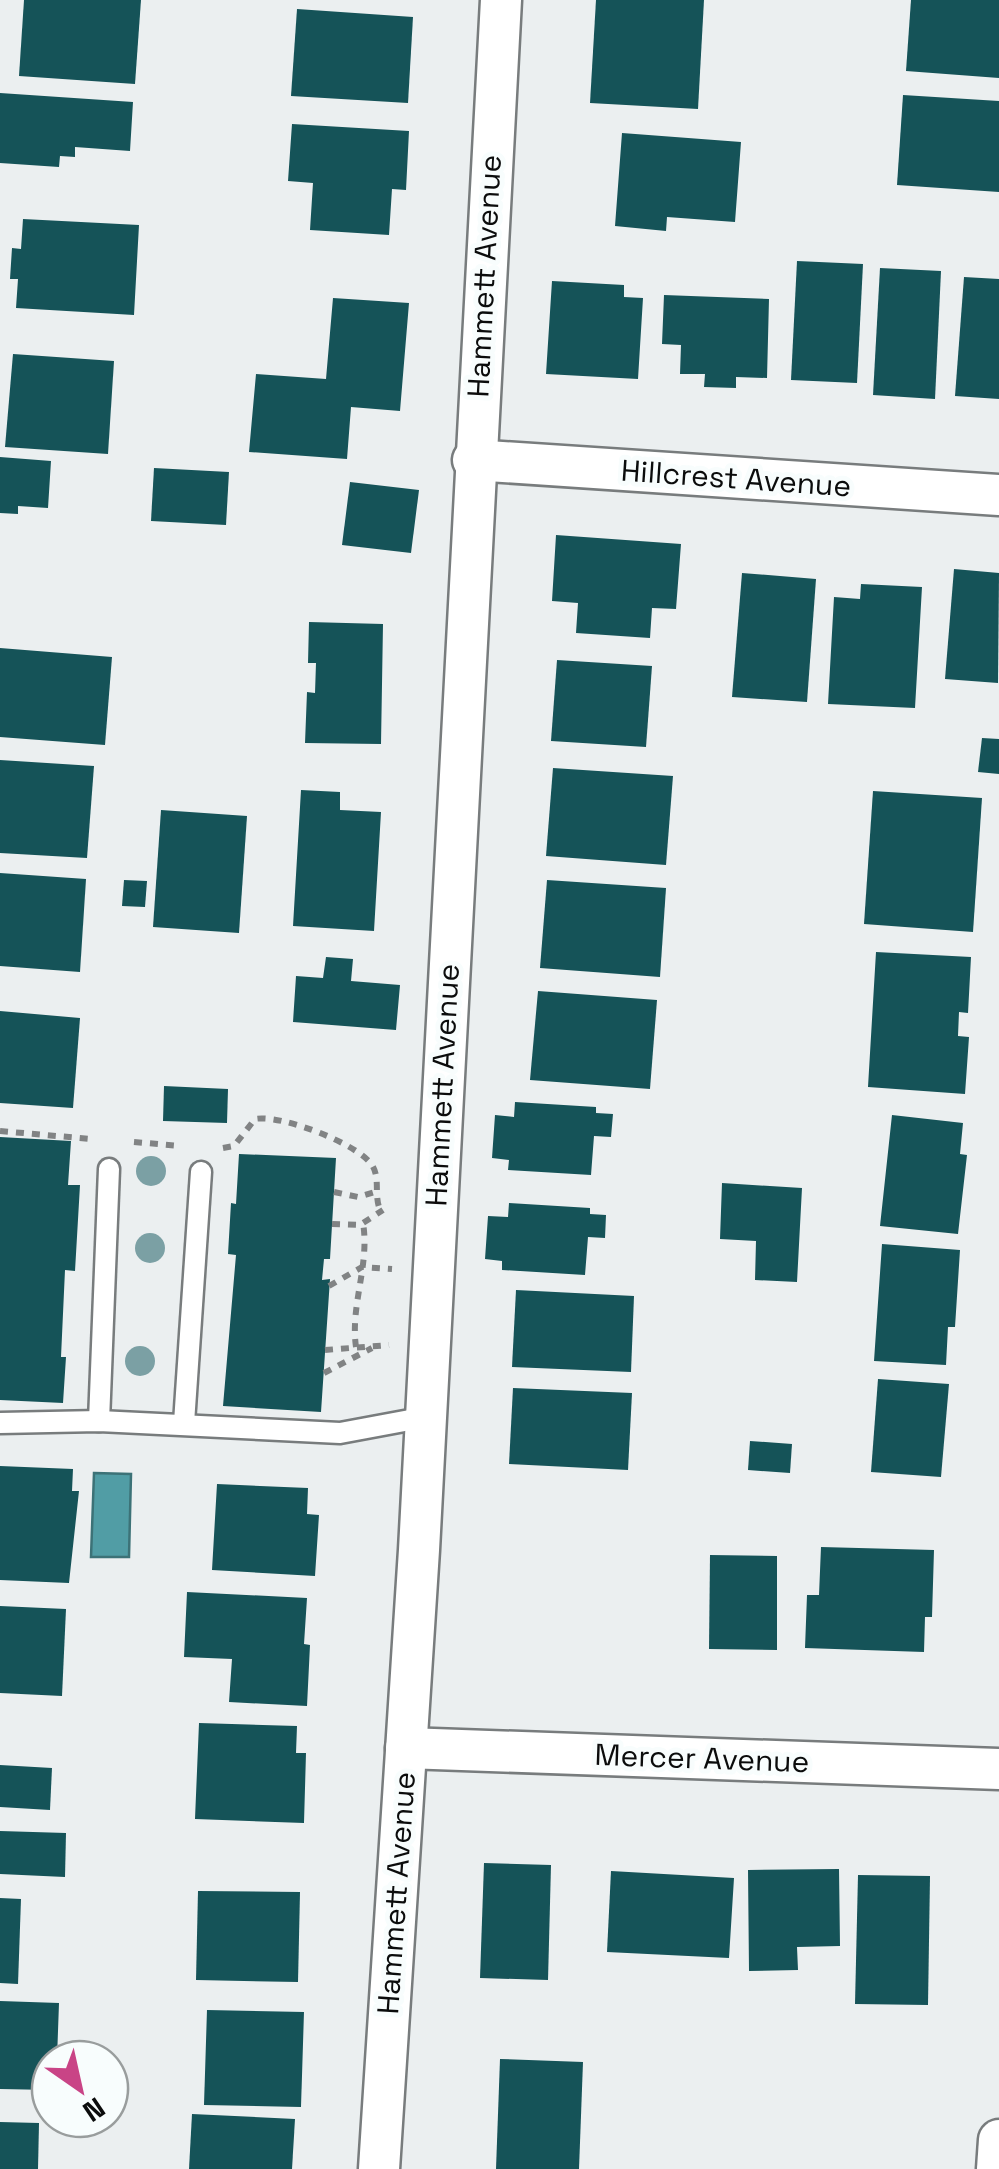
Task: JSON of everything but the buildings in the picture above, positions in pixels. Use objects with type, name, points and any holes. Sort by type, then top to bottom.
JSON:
[{"type":"street","name":"Hammett Avenue","points":[[378,2169],[426,1417],[500,0]]},
{"type":"street","name":"Hillcrest Avenue","points":[[473,460],[999,495]]},
{"type":"street","name":"Mercer Avenue","points":[[406,1748],[999,1769]]},
{"type":"street","points":[[997,2169],[999,2140]]},
{"type":"lane","points":[[98,1421],[109,1169]]},
{"type":"lane","points":[[184,1424],[200,1172]]},
{"type":"lane","points":[[0,1423],[98,1421],[340,1433],[426,1417]]},
{"type":"path","points":[[334,1192],[358,1196],[375,1192]]},
{"type":"path","points":[[332,1224],[363,1223],[404,1200],[437,1202]]},
{"type":"path","points":[[356,1347],[353,1310],[362,1267],[363,1223]]},
{"type":"path","points":[[330,1286],[362,1267],[433,1274]]},
{"type":"path","points":[[326,1350],[430,1340]]},
{"type":"path","points":[[324,1374],[374,1348]]},
{"type":"water","points":[[94,1473],[131,1474],[129,1557],[91,1557]]}]
